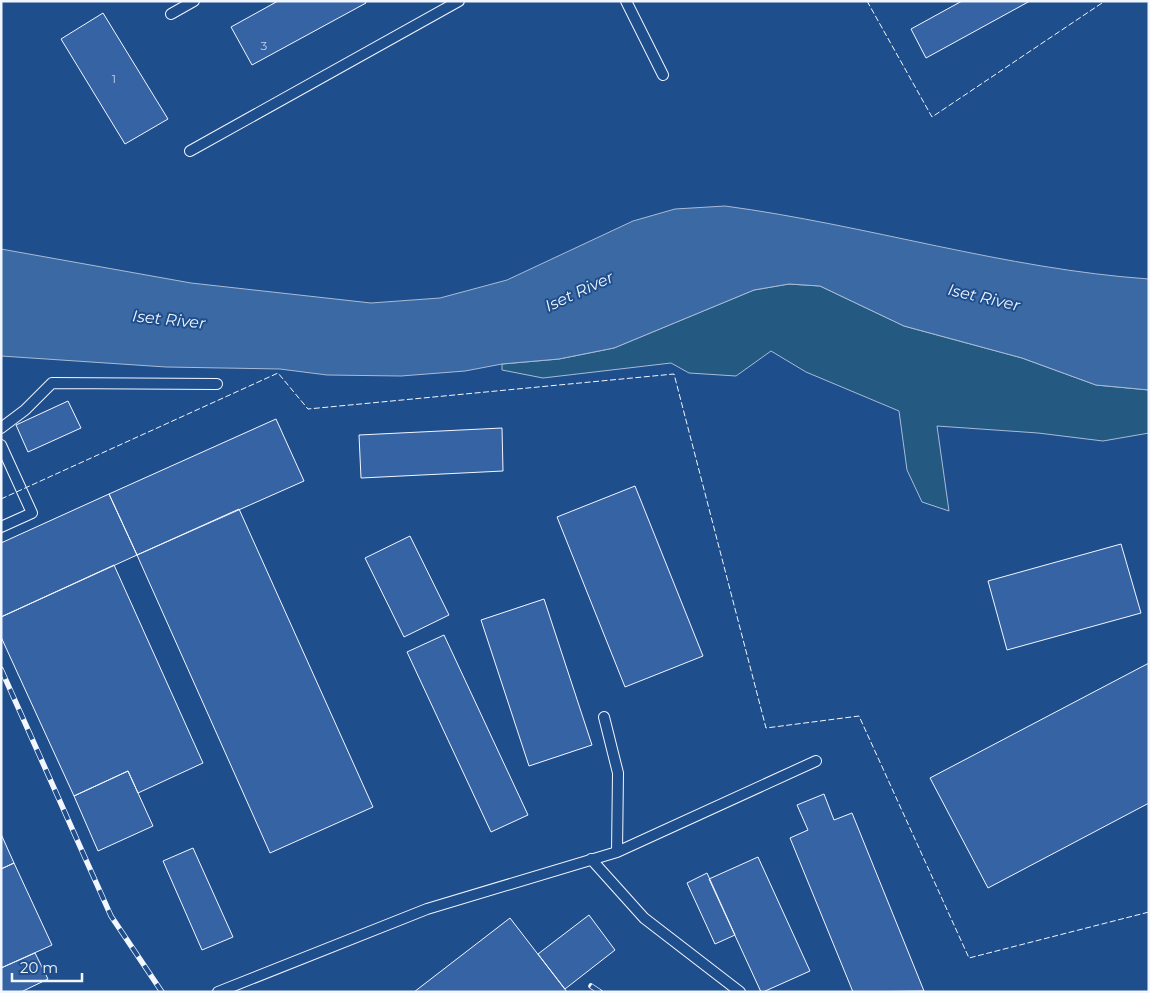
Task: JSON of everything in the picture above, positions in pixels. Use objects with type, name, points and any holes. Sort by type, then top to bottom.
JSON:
[{"type":"lane","points":[[171,14],[194,1]]},
{"type":"lane","points":[[190,151],[459,1]]},
{"type":"lane","points":[[626,1],[663,75]]},
{"type":"lane","points":[[1,428],[25,410],[52,383],[217,384]]},
{"type":"lane","points":[[1,445],[32,513],[1,527]]},
{"type":"lane","points":[[604,717],[618,773],[617,852]]},
{"type":"lane","points":[[218,992],[427,909],[617,852],[816,761]]},
{"type":"lane","points":[[591,860],[644,918],[740,992]]},
{"type":"shaded area","points":[[789,284],[820,286],[904,326],[1022,358],[1096,385],[1149,390],[1149,433],[1103,441],[1038,433],[937,426],[949,511],[922,502],[907,470],[899,411],[806,372],[771,351],[736,376],[689,373],[671,363],[543,378],[502,370],[502,364],[559,359],[614,348],[754,290]]},
{"type":"water","name":"Iset River","points":[[725,206],[831,224],[989,257],[1095,274],[1149,279],[1149,390],[1096,385],[1022,358],[904,326],[820,286],[789,284],[754,290],[614,348],[559,359],[502,364],[465,371],[401,376],[327,375],[280,369],[166,367],[1,356],[1,249],[191,283],[371,303],[440,298],[507,280],[633,221],[675,209]]},
{"type":"building","points":[[278,1],[365,1],[366,3],[252,65],[231,27]]},
{"type":"building","points":[[962,1],[1030,1],[926,58],[911,29]]},
{"type":"building","points":[[103,13],[168,119],[125,144],[61,39]]},
{"type":"building","points":[[68,401],[81,428],[28,452],[16,425]]},
{"type":"building","points":[[276,419],[304,481],[137,555],[109,494]]},
{"type":"building","points":[[502,428],[503,471],[361,478],[359,435]]},
{"type":"building","points":[[635,486],[703,656],[625,687],[557,517]]},
{"type":"building","points":[[109,494],[137,555],[1,617],[1,543]]},
{"type":"building","points":[[239,509],[373,807],[270,853],[137,555]]},
{"type":"building","points":[[410,536],[449,615],[404,637],[365,558]]},
{"type":"building","points":[[1121,544],[1141,613],[1007,650],[988,581]]},
{"type":"building","points":[[114,565],[203,763],[138,793],[128,771],[74,796],[1,637],[1,617]]},
{"type":"building","points":[[544,599],[592,745],[529,766],[481,620]]},
{"type":"building","points":[[444,635],[528,815],[491,832],[407,652]]},
{"type":"building","points":[[1149,663],[1149,803],[988,888],[930,778]]},
{"type":"building","points":[[128,771],[153,826],[98,851],[74,796]]},
{"type":"building","points":[[824,794],[834,820],[852,813],[924,991],[853,992],[790,838],[808,830],[797,805]]},
{"type":"building","points":[[1,834],[14,863],[1,869]]},
{"type":"building","points":[[193,848],[233,937],[202,950],[163,861]]},
{"type":"building","points":[[758,857],[810,971],[763,992],[761,992],[709,879]]},
{"type":"building","points":[[14,863],[52,945],[1,968],[1,869]]},
{"type":"building","points":[[707,873],[735,935],[715,944],[687,883]]},
{"type":"building","points":[[589,915],[615,950],[565,989],[538,954]]},
{"type":"building","points":[[510,918],[567,992],[414,992]]},
{"type":"building","points":[[35,953],[48,979],[21,992],[1,992],[1,968]]},
{"type":"railway","points":[[1,669],[111,916],[162,992]]},
{"type":"railway","points":[[591,986],[600,992]]},
{"type":"fence","points":[[867,1],[932,117],[1105,1]]},
{"type":"fence","points":[[1,499],[278,373],[308,409],[674,374],[766,728],[859,716],[969,958],[1149,912]]}]
